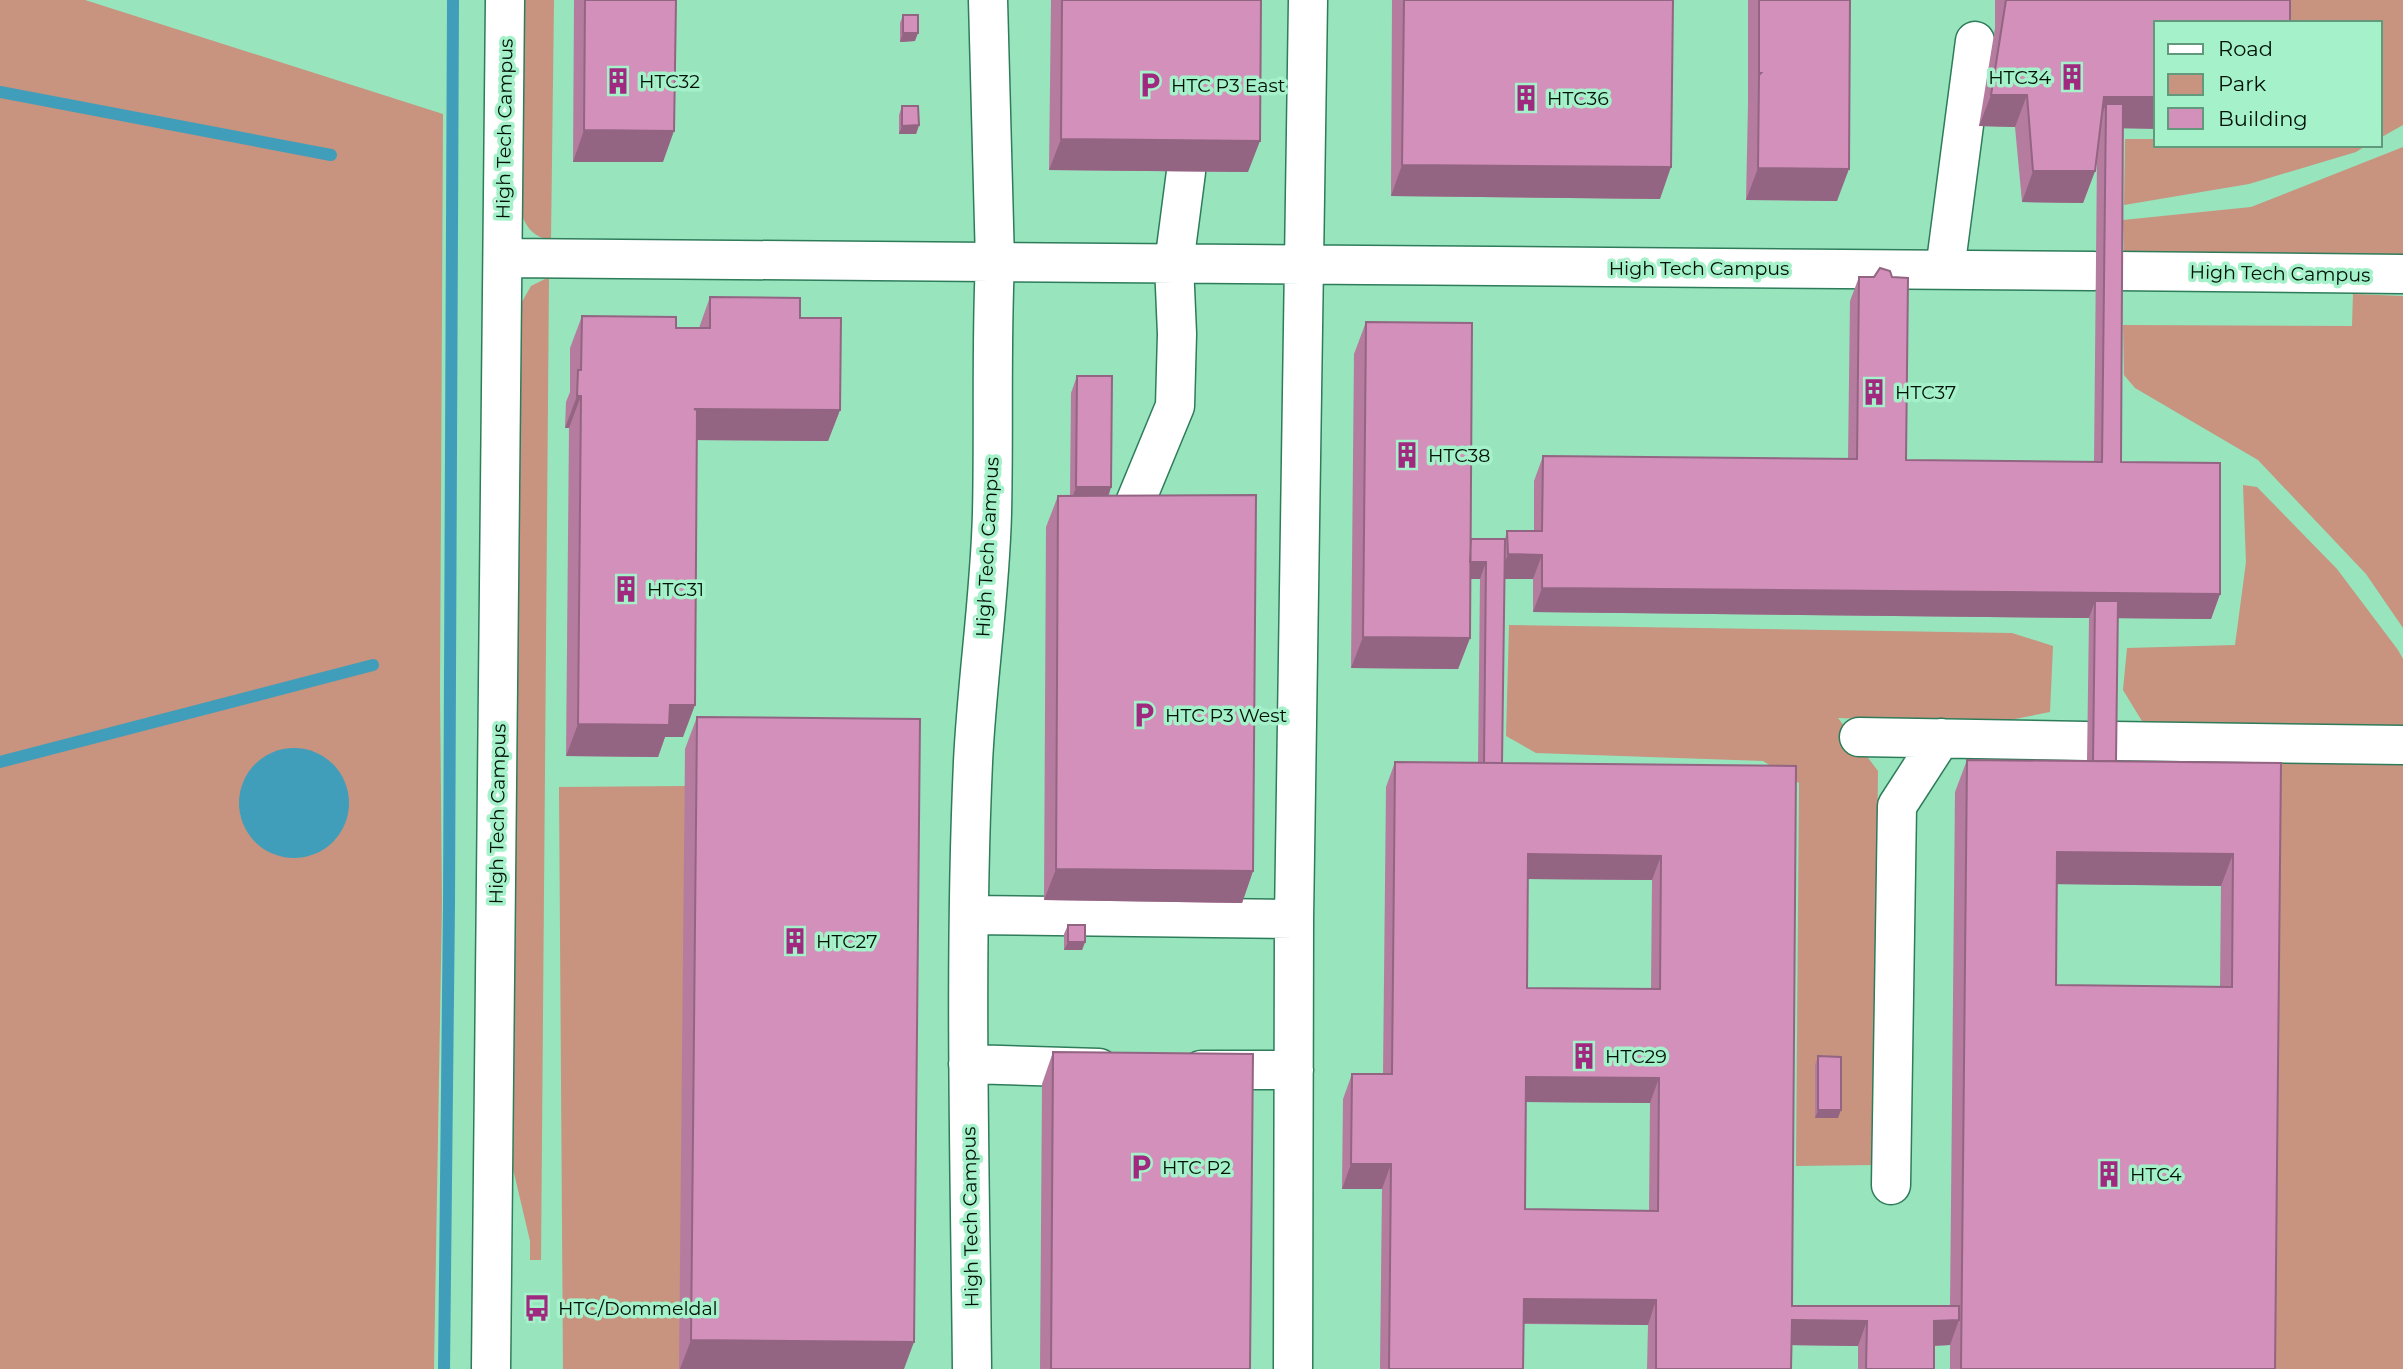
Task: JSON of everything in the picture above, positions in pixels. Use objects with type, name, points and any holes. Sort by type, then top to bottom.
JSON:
[{"type":"street","name":"High Tech Campus","points":[[491,1369],[505,0]]},
{"type":"street","name":"High Tech Campus","points":[[972,1369],[969,915],[974,761],[992,515],[995,262],[988,0]]},
{"type":"street","points":[[1293,1369],[1294,919],[1308,0]]},
{"type":"street","points":[[1945,270],[1975,41]]},
{"type":"street","points":[[1125,527],[1175,406],[1177,334],[1174,264],[1186,172]]},
{"type":"street","name":"High Tech Campus","points":[[503,258],[2403,274]]},
{"type":"street","points":[[1858,737],[2403,746]]},
{"type":"street","points":[[1891,1185],[1897,806],[1941,738]]},
{"type":"street","points":[[969,915],[1294,919]]},
{"type":"street","points":[[968,1064],[1127,1069]]},
{"type":"street","points":[[1169,1070],[1294,1070]]},
{"type":"green space","points":[[0,0],[85,0],[443,114],[440,691],[442,903],[434,1369],[0,1369]],"holes":[[[293,748],[331,767],[342,780],[349,803],[299,858],[288,857],[262,846],[250,833],[240,814],[263,758]]]},
{"type":"green space","points":[[523,0],[554,0],[551,239],[540,237],[532,231],[521,213]]},
{"type":"green space","points":[[2284,0],[2403,0],[2403,125],[2382,137],[2382,21],[2283,21]]},
{"type":"green space","points":[[2125,139],[2154,139],[2154,147],[2364,147],[2356,152],[2249,184],[2124,205]]},
{"type":"green space","points":[[2403,147],[2403,260],[2124,259],[2123,220],[2251,207]]},
{"type":"green space","points":[[549,277],[541,1260],[530,1260],[530,1241],[511,1160],[519,307],[531,286]]},
{"type":"green space","points":[[2353,294],[2403,296],[2403,628],[2366,574],[2258,460],[2135,388],[2124,375],[2123,325],[2352,326]]},
{"type":"green space","points":[[2243,485],[2257,487],[2337,569],[2398,650],[2403,659],[2403,733],[2145,726],[2123,690],[2127,648],[2235,645],[2246,562]]},
{"type":"green space","points":[[1509,625],[2012,633],[2053,646],[2050,712],[1990,724],[1838,718],[1878,771],[1873,1165],[1796,1166],[1799,783],[1763,761],[1536,753],[1506,736]]},
{"type":"green space","points":[[2270,757],[2403,758],[2403,1369],[2264,1369]]},
{"type":"green space","points":[[685,786],[683,1369],[563,1369],[559,787]]},
{"type":"water","points":[[294,748],[315,753],[333,764],[344,782],[349,803],[344,824],[333,842],[315,853],[294,858],[273,853],[255,842],[244,824],[239,803],[244,782],[255,764],[273,753]]},
{"type":"building","name":"HTC32","points":[[585,0],[676,0],[674,131],[584,130]]},
{"type":"building","name":"HTC P3 East","points":[[1062,0],[1261,0],[1260,141],[1061,139]]},
{"type":"building","name":"HTC36","points":[[1404,0],[1673,0],[1671,167],[1402,165]]},
{"type":"building","points":[[1759,0],[1850,0],[1849,169],[1758,168],[1761,73]]},
{"type":"building","name":"HTC34","points":[[2006,0],[2290,0],[2290,21],[2154,21],[2154,97],[2104,97],[2095,171],[2033,171],[2027,95],[1991,95]]},
{"type":"building","points":[[903,15],[918,15],[918,33],[903,33]]},
{"type":"building","name":"HTC37","points":[[2106,104],[2123,104],[2121,462],[2220,463],[2220,594],[1542,588],[1542,555],[1508,554],[1507,531],[1542,531],[1543,456],[1857,459],[1859,277],[1874,277],[1880,268],[1890,271],[1892,277],[1908,278],[1906,460],[2102,462]]},
{"type":"building","points":[[902,106],[918,106],[919,125],[902,126]]},
{"type":"building","name":"HTC31","points":[[710,297],[800,298],[800,318],[841,318],[840,410],[694,409],[697,410],[695,705],[670,705],[669,725],[578,724],[581,396],[577,396],[578,370],[581,370],[582,316],[676,317],[676,328],[710,328]]},
{"type":"building","name":"HTC38","points":[[1366,322],[1472,323],[1470,638],[1363,637]]},
{"type":"building","points":[[1077,376],[1112,376],[1111,487],[1076,487]]},
{"type":"building","name":"HTC P3 West","points":[[1256,495],[1253,871],[1056,869],[1058,496]]},
{"type":"building","points":[[1471,539],[1505,539],[1502,763],[1484,763],[1486,562],[1470,562]]},
{"type":"building","points":[[2095,601],[2118,601],[2116,761],[2093,761]]},
{"type":"building","name":"HTC27","points":[[697,717],[920,719],[914,1342],[691,1340]]},
{"type":"building","name":"HTC4","points":[[1967,760],[2281,763],[2275,1369],[1961,1369]],"holes":[[[2057,852],[2233,854],[2232,987],[2056,985]]]},
{"type":"building","name":"HTC29","points":[[1395,762],[1796,766],[1792,1306],[1959,1306],[1959,1320],[1934,1321],[1934,1369],[1866,1369],[1867,1321],[1792,1320],[1791,1369],[1656,1369],[1656,1300],[1524,1299],[1523,1369],[1389,1369],[1391,1164],[1351,1164],[1352,1074],[1392,1074]],"holes":[[[1528,854],[1661,856],[1660,989],[1527,988]],[[1526,1077],[1659,1078],[1658,1211],[1525,1209]]]},
{"type":"building","points":[[1068,925],[1085,925],[1085,942],[1068,942]]},
{"type":"building","name":"HTC P2","points":[[1053,1052],[1253,1054],[1250,1369],[1051,1369]]},
{"type":"building","points":[[1818,1056],[1841,1057],[1841,1110],[1818,1110]]},
{"type":"waterway","points":[[444,1369],[453,0]]},
{"type":"waterway","points":[[0,92],[331,155]]},
{"type":"waterway","points":[[0,762],[373,665]]},
{"type":"place","name":"HTC34","points":[[2072,77]]},
{"type":"place","name":"HTC32","points":[[618,81]]},
{"type":"place","name":"HTC P3 East","points":[[1150,85]]},
{"type":"place","name":"HTC36","points":[[1526,98]]},
{"type":"place","name":"HTC37","points":[[1874,392]]},
{"type":"place","name":"HTC38","points":[[1407,455]]},
{"type":"place","name":"HTC31","points":[[626,589]]},
{"type":"place","name":"HTC P3 West","points":[[1144,715]]},
{"type":"place","name":"HTC27","points":[[795,941]]},
{"type":"place","name":"HTC29","points":[[1584,1056]]},
{"type":"place","name":"HTC P2","points":[[1141,1167]]},
{"type":"place","name":"HTC4","points":[[2109,1174]]},
{"type":"place","name":"HTC/Dommeldal","points":[[537,1308]]}]
